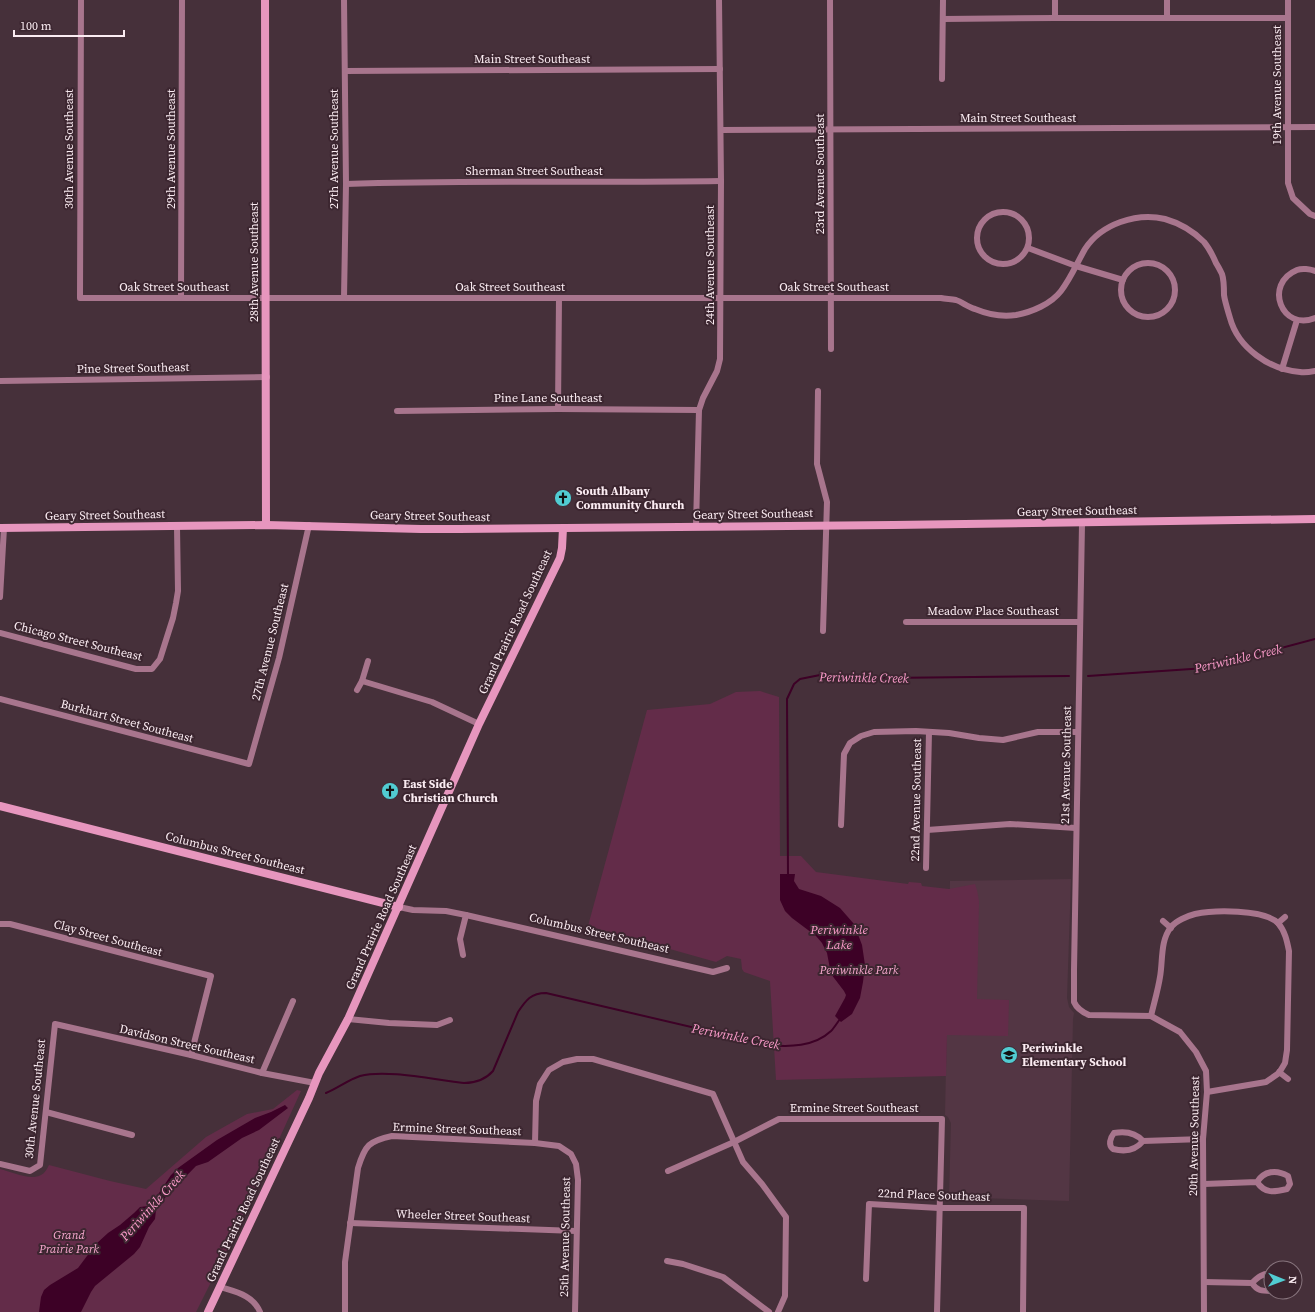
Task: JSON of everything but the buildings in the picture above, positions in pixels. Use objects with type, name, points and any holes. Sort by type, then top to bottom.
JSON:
[{"type":"main road","name":"28th Avenue Southeast","points":[[265,0],[267,377],[266,525]]},
{"type":"main road","name":"Geary Street Southeast","points":[[2,528],[309,525],[422,529],[1082,524],[1315,519]]},
{"type":"main road","name":"Grand Prairie Road Southeast","points":[[208,1312],[320,1073],[348,1019],[480,724],[560,558],[563,528]]},
{"type":"main road","name":"Columbus Street Southeast","points":[[0,806],[399,907]]},
{"type":"street","name":"30th Avenue Southeast","points":[[80,298],[81,0]]},
{"type":"street","name":"29th Avenue Southeast","points":[[181,298],[182,0]]},
{"type":"street","name":"27th Avenue Southeast","points":[[344,0],[346,184],[344,298]]},
{"type":"street","name":"24th Avenue Southeast","points":[[696,526],[699,410],[703,398],[717,371],[720,359],[721,130],[719,0]]},
{"type":"street","name":"23rd Avenue Southeast","points":[[830,0],[831,349]]},
{"type":"street","points":[[942,79],[943,0]]},
{"type":"street","points":[[1055,0],[1055,18]]},
{"type":"street","points":[[1167,0],[1167,18]]},
{"type":"street","name":"19th Avenue Southeast","points":[[1288,0],[1288,183],[1293,198],[1310,214],[1315,216]]},
{"type":"street","points":[[943,19],[1288,18]]},
{"type":"street","name":"Main Street Southeast","points":[[345,71],[720,69]]},
{"type":"street","name":"Main Street Southeast","points":[[721,130],[1315,127]]},
{"type":"street","name":"Sherman Street Southeast","points":[[346,184],[429,181],[721,181]]},
{"type":"street","points":[[1003,212],[1013,214],[1022,219],[1028,228],[1030,238],[1028,248],[1022,257],[1014,263],[1004,265],[994,263],[985,257],[979,249],[977,239],[979,228],[984,220],[993,214],[1003,212]]},
{"type":"street","name":"Oak Street Southeast","points":[[80,298],[941,298],[956,300],[975,310],[995,315],[1015,315],[1033,310],[1046,304],[1060,292],[1086,248],[1098,235],[1108,228],[1123,221],[1137,218],[1153,218],[1165,219],[1179,224],[1193,232],[1205,243],[1222,274],[1230,320],[1239,338],[1255,354],[1272,365],[1282,368],[1300,372],[1315,371]]},
{"type":"street","points":[[1028,248],[1076,266],[1123,280]]},
{"type":"street","points":[[1149,262],[1160,264],[1169,271],[1174,280],[1176,291],[1173,302],[1167,310],[1158,316],[1147,317],[1136,315],[1128,308],[1122,299],[1120,288],[1123,280],[1128,271],[1139,264],[1149,262]]},
{"type":"street","points":[[1315,271],[1300,269],[1290,273],[1282,282],[1278,293],[1280,305],[1286,314],[1297,320],[1308,321],[1315,318]]},
{"type":"street","points":[[558,409],[559,298]]},
{"type":"street","points":[[1282,368],[1297,320]]},
{"type":"street","name":"Pine Street Southeast","points":[[0,381],[267,377]]},
{"type":"street","points":[[818,391],[817,464],[827,502],[823,631]]},
{"type":"street","name":"Pine Lane Southeast","points":[[397,411],[558,409],[699,410]]},
{"type":"street","name":"21st Avenue Southeast","points":[[1076,1006],[1074,998],[1074,970],[1082,524]]},
{"type":"street","name":"27th Avenue Southeast","points":[[249,764],[279,658],[309,525]]},
{"type":"street","name":"Chicago Street Southeast","points":[[0,633],[131,668],[152,669],[160,659],[173,618],[176,603],[178,591],[177,527]]},
{"type":"street","points":[[0,597],[2,528]]},
{"type":"street","name":"Meadow Place Southeast","points":[[906,622],[1080,622]]},
{"type":"street","points":[[357,690],[362,681],[368,661]]},
{"type":"street","points":[[362,681],[432,702],[480,724]]},
{"type":"street","name":"Burkhart Street Southeast","points":[[0,699],[249,764]]},
{"type":"street","points":[[841,825],[844,754],[850,743],[861,736],[874,732],[916,731],[949,733],[978,738],[1003,740],[1038,732],[1078,732]]},
{"type":"street","name":"22nd Avenue Southeast","points":[[926,868],[929,732]]},
{"type":"street","points":[[927,830],[1010,824],[1076,828]]},
{"type":"street","name":"Columbus Street Southeast","points":[[399,907],[413,910],[446,911],[466,915],[713,972],[727,968]]},
{"type":"street","points":[[1151,1016],[1161,975],[1162,951],[1171,928],[1182,919],[1193,914],[1208,912],[1252,913],[1268,916],[1278,923],[1286,936],[1289,951],[1287,1050],[1285,1063],[1279,1072],[1266,1082],[1207,1092]]},
{"type":"street","points":[[463,955],[460,939],[466,915]]},
{"type":"street","points":[[1278,923],[1285,917]]},
{"type":"street","points":[[1163,921],[1171,928]]},
{"type":"street","name":"Clay Street Southeast","points":[[0,924],[10,924],[210,976],[191,1055]]},
{"type":"street","points":[[262,1073],[293,1001]]},
{"type":"street","name":"20th Avenue Southeast","points":[[1076,1006],[1080,1011],[1089,1015],[1151,1016],[1180,1032],[1196,1052],[1206,1071],[1207,1092],[1203,1139],[1204,1312]]},
{"type":"street","points":[[348,1019],[389,1023],[437,1025],[450,1020]]},
{"type":"street","name":"30th Avenue Southeast","points":[[0,1164],[30,1171],[40,1165],[55,1024]]},
{"type":"street","name":"Davidson Street Southeast","points":[[55,1024],[262,1073],[316,1083]]},
{"type":"street","name":"Ermine Street Southeast","points":[[350,1223],[358,1168],[362,1153],[370,1143],[392,1136],[535,1143],[536,1101],[540,1084],[549,1070],[563,1062],[577,1059],[593,1059],[713,1094],[734,1142],[779,1119],[942,1119],[939,1208]]},
{"type":"street","points":[[1279,1072],[1288,1079]]},
{"type":"street","points":[[46,1112],[132,1135]]},
{"type":"street","points":[[1143,1141],[1139,1146],[1131,1150],[1113,1149],[1110,1143],[1111,1137],[1117,1132],[1134,1133],[1143,1141],[1203,1139]]},
{"type":"street","points":[[668,1171],[734,1142],[743,1162],[786,1216],[785,1296],[778,1312]]},
{"type":"street","name":"25th Avenue Southeast","points":[[535,1143],[559,1146],[571,1154],[576,1164],[578,1180],[575,1312]]},
{"type":"street","points":[[1269,1172],[1282,1173],[1288,1176],[1290,1184],[1287,1189],[1279,1191],[1266,1191],[1260,1188],[1257,1182],[1260,1176],[1269,1172]]},
{"type":"street","points":[[1204,1184],[1257,1182]]},
{"type":"street","name":"22nd Place Southeast","points":[[866,1279],[869,1204],[939,1208],[1024,1208],[1023,1312]]},
{"type":"street","points":[[937,1312],[939,1208]]},
{"type":"street","points":[[345,1312],[346,1262],[350,1223]]},
{"type":"street","name":"Wheeler Street Southeast","points":[[350,1223],[576,1231]]},
{"type":"street","points":[[667,1261],[683,1264],[723,1276],[769,1312]]},
{"type":"street","points":[[1252,1283],[1257,1277],[1263,1275]]},
{"type":"street","points":[[1204,1282],[1252,1283]]},
{"type":"street","points":[[1252,1283],[1256,1288],[1263,1291]]},
{"type":"street","points":[[220,1286],[245,1295],[255,1303],[260,1312]]},
{"type":"shaded area","name":"Periwinkle Elementary School","points":[[1071,879],[1067,998],[1069,1007],[1074,1013],[1069,1201],[949,1197],[951,1123],[945,1115],[950,881]]},
{"type":"green space","name":"Periwinkle Park","points":[[760,691],[779,697],[780,856],[801,856],[816,872],[908,884],[909,882],[921,883],[922,886],[949,889],[975,884],[979,901],[977,999],[1009,1000],[1008,1036],[947,1035],[946,1076],[776,1080],[770,981],[744,972],[742,969],[741,959],[727,956],[716,962],[588,926],[647,710],[710,704],[736,692]]},
{"type":"green space","name":"Grand Prairie Park","points":[[297,1090],[301,1091],[243,1218],[196,1312],[0,1312],[0,1169],[26,1177],[37,1177],[46,1171],[49,1165],[146,1189],[206,1137],[247,1114],[273,1109]]},
{"type":"water","name":"Periwinkle Lake","points":[[780,874],[795,874],[794,881],[799,889],[821,896],[840,908],[854,924],[862,945],[865,965],[863,982],[860,998],[852,1014],[841,1022],[835,1016],[846,995],[831,974],[827,953],[822,943],[816,936],[785,911],[780,900]]},
{"type":"water","points":[[285,1105],[288,1108],[259,1130],[242,1138],[208,1162],[196,1166],[160,1203],[156,1210],[155,1219],[149,1227],[140,1247],[134,1254],[95,1286],[81,1312],[39,1312],[41,1297],[44,1290],[78,1268],[96,1244],[140,1207],[148,1206],[153,1202],[171,1175],[178,1168],[217,1140],[255,1118]]},
{"type":"waterway","name":"Periwinkle Creek","points":[[1088,676],[1206,668],[1315,639]]},
{"type":"waterway","name":"Periwinkle Creek","points":[[788,876],[787,699],[794,684],[800,679],[820,675],[884,678],[1069,676]]},
{"type":"waterway","name":"Periwinkle Creek","points":[[326,1093],[360,1076],[371,1074],[397,1074],[464,1083],[487,1077],[493,1071],[518,1012],[529,998],[541,993],[768,1045],[793,1046],[809,1043],[831,1031],[840,1019]]},
{"type":"place","name":"South Albany Community Church","points":[[563,498]]},
{"type":"place","name":"East Side Christian Church","points":[[390,791]]},
{"type":"place","name":"Periwinkle Elementary School","points":[[1009,1055]]}]
